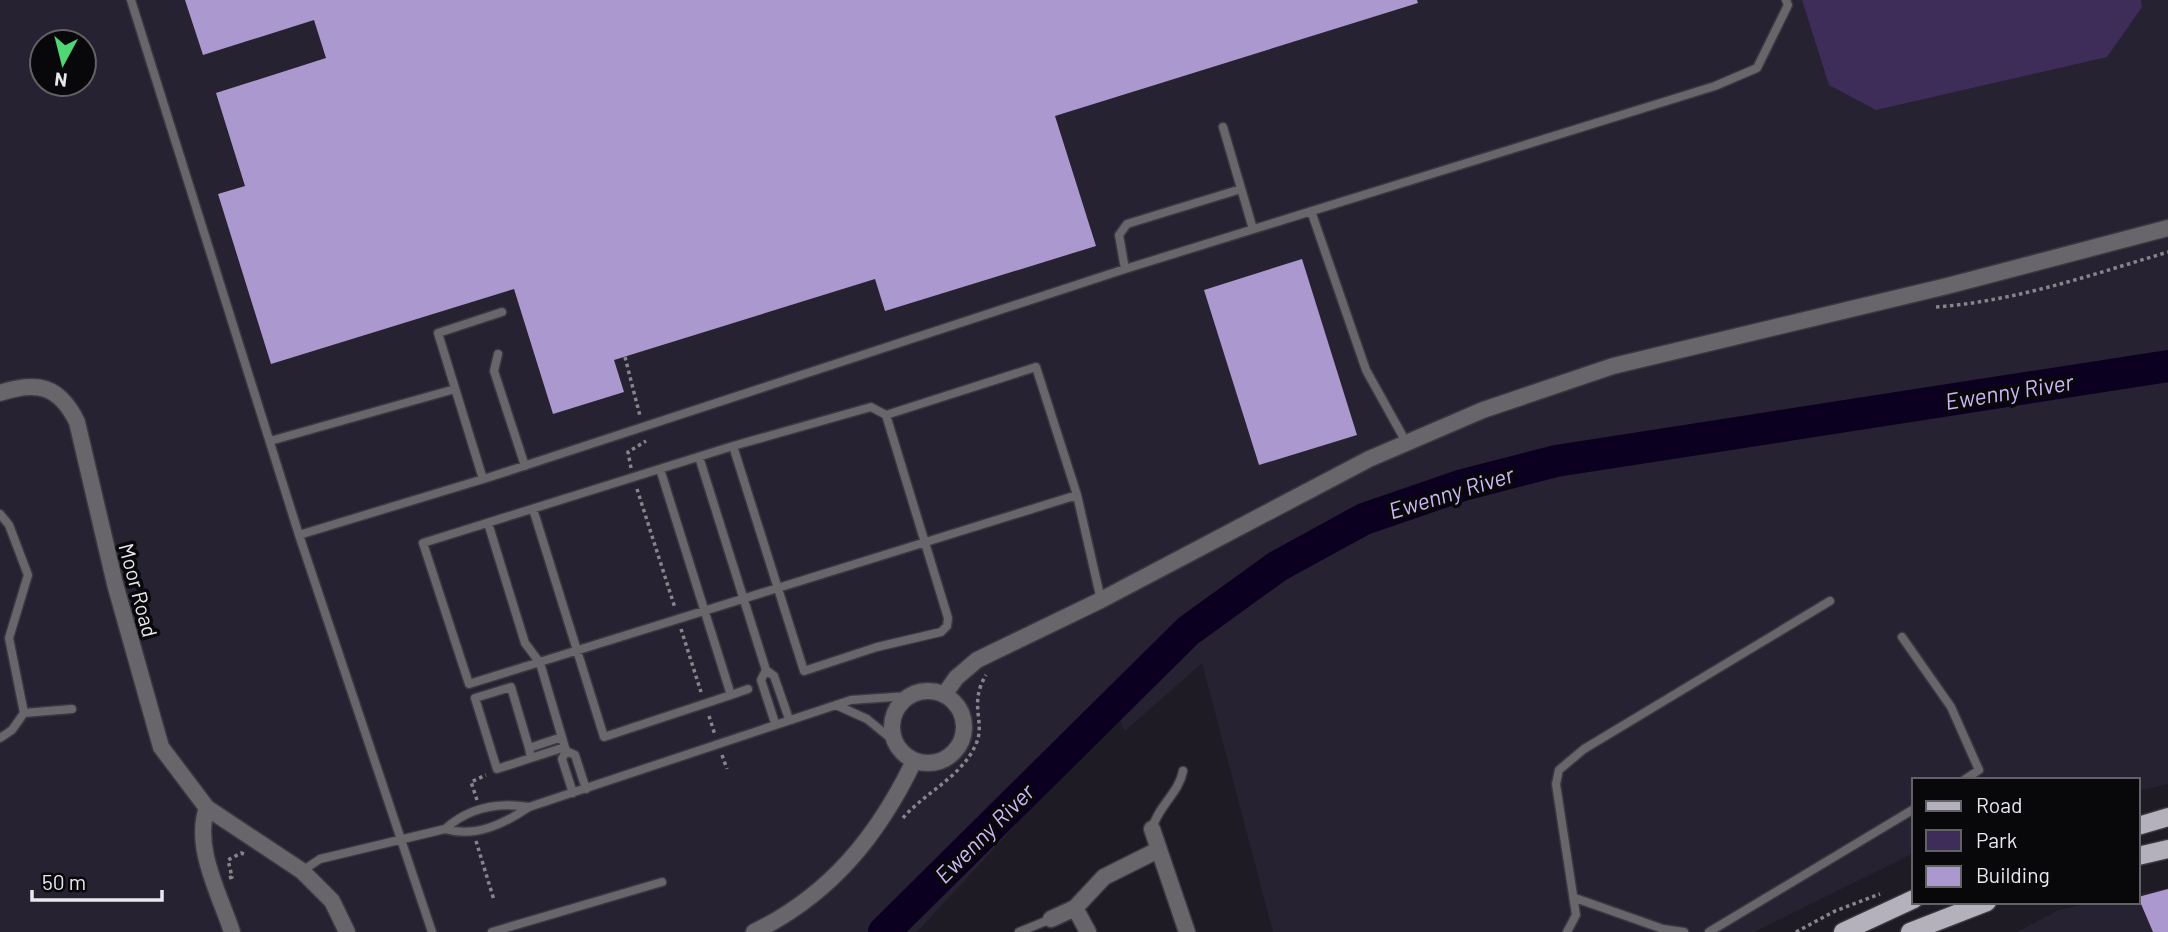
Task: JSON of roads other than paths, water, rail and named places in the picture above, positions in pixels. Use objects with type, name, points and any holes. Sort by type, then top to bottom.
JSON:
[{"type":"main road","points":[[2140,824],[2168,817]]},
{"type":"main road","points":[[2140,856],[2168,849]]},
{"type":"main road","points":[[1843,932],[1912,900]]},
{"type":"main road","points":[[1910,932],[1982,904]]},
{"type":"street","points":[[944,695],[956,678],[977,660],[1101,600],[1406,442],[1483,411],[1613,366],[1947,286],[2168,228]]},
{"type":"street","name":"Moor Road","points":[[0,393],[36,386],[47,388],[69,406],[77,422],[115,584],[161,747],[207,808],[302,872],[332,901],[347,932]]},
{"type":"street","points":[[933,691],[954,701],[964,721],[961,743],[947,759],[925,764],[914,761],[899,750],[894,741],[893,716],[908,696],[933,691]]},
{"type":"street","points":[[754,932],[803,902],[860,852],[895,801],[914,761]]},
{"type":"street","points":[[207,808],[203,820],[205,851],[232,932]]},
{"type":"street","points":[[1152,829],[1187,932]]},
{"type":"street","points":[[1051,919],[1075,908],[1104,877],[1158,850]]},
{"type":"street","points":[[1075,908],[1088,932]]},
{"type":"lane","points":[[131,0],[299,535],[432,932]]},
{"type":"lane","points":[[299,535],[524,466],[1125,269],[1714,86],[1757,68],[1788,5],[1786,0]]},
{"type":"lane","points":[[1223,127],[1253,229]]},
{"type":"lane","points":[[1125,269],[1119,235],[1127,224],[1241,189]]},
{"type":"lane","points":[[1311,211],[1366,370],[1406,442]]},
{"type":"lane","points":[[483,479],[438,333],[502,312]]},
{"type":"lane","points":[[498,354],[494,371],[524,466]]},
{"type":"lane","points":[[886,415],[1036,367],[1077,495],[1101,600]]},
{"type":"lane","points":[[270,442],[455,389]]},
{"type":"lane","points":[[733,446],[779,588],[804,671],[877,647],[941,632],[947,626],[948,618],[925,542],[886,415],[871,407],[733,446],[424,543],[469,684],[743,601],[779,588],[925,542],[1077,495]]},
{"type":"lane","points":[[699,457],[766,670],[774,676],[789,719]]},
{"type":"lane","points":[[660,469],[731,695]]},
{"type":"lane","points":[[533,509],[604,737],[705,706],[748,689]]},
{"type":"lane","points":[[0,514],[9,525],[28,575],[9,638],[24,713],[12,730],[0,738]]},
{"type":"lane","points":[[488,523],[525,643],[540,663],[562,737],[565,749],[562,759],[573,793]]},
{"type":"lane","points":[[1567,932],[1576,915],[1556,784],[1559,770],[1584,749],[1830,601]]},
{"type":"lane","points":[[1902,637],[1951,707],[1979,771],[1967,778]]},
{"type":"lane","points":[[766,670],[761,680],[775,723]]},
{"type":"lane","points":[[531,758],[511,687],[475,698],[497,769],[565,749],[575,755],[586,789]]},
{"type":"lane","points":[[302,872],[320,859],[445,830],[464,835],[509,821],[529,807],[775,723],[852,700],[908,696]]},
{"type":"lane","points":[[836,705],[867,719],[894,741]]},
{"type":"lane","points":[[24,713],[72,709]]},
{"type":"lane","points":[[529,748],[562,737]]},
{"type":"lane","points":[[1152,829],[1156,815],[1181,783],[1183,771]]},
{"type":"lane","points":[[445,830],[458,817],[505,803],[529,807]]},
{"type":"lane","points":[[1709,932],[1912,811]]},
{"type":"lane","points":[[492,932],[662,881]]},
{"type":"lane","points":[[1575,898],[1663,929],[1684,932]]},
{"type":"lane","points":[[1019,932],[1051,919]]},
{"type":"waterway","name":"Ewenny River","points":[[884,932],[1188,631],[1278,566],[1364,519],[1463,485],[1556,461],[2168,366]]}]
